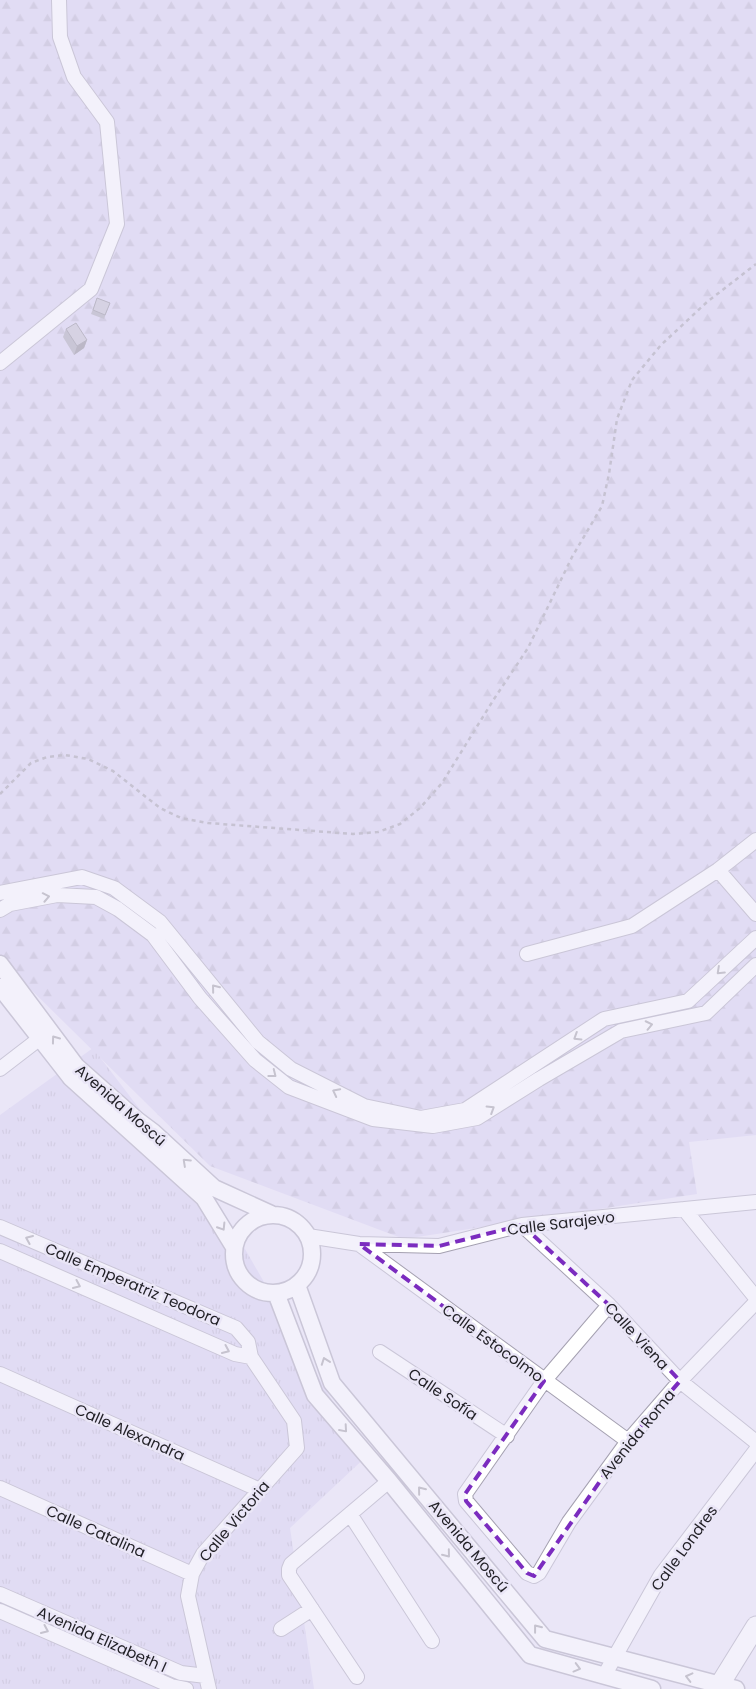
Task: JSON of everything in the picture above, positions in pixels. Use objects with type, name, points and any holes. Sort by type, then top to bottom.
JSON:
[{"type":"main road","points":[[725,1688],[756,1626]]},
{"type":"street","points":[[0,363],[91,290],[116,224],[107,122],[74,77],[60,37],[58,0]]},
{"type":"street","points":[[527,954],[632,926],[718,870],[756,840]]},
{"type":"street","points":[[718,870],[756,914]]},
{"type":"street","points":[[0,893],[82,878],[114,888],[160,922],[258,1042],[291,1069],[364,1106],[421,1118],[465,1110],[518,1073],[604,1019],[688,1001],[756,938]]},
{"type":"street","points":[[0,910],[10,904],[58,895],[96,897],[118,909],[153,935],[200,998],[254,1060],[289,1087],[373,1119],[433,1126],[477,1118],[527,1086],[621,1031],[706,1013],[756,965]]},
{"type":"street","points":[[166,953],[179,945]]},
{"type":"street","name":"Avenida Moscú","points":[[0,964],[76,1066],[133,1125],[209,1193],[271,1214]]},
{"type":"street","name":"Avenida Moscú","points":[[0,987],[71,1078],[133,1125]]},
{"type":"street","points":[[0,1069],[39,1039]]},
{"type":"street","points":[[254,1060],[266,1049]]},
{"type":"street","points":[[518,1073],[527,1086]]},
{"type":"street","name":"Avenida Moscú","points":[[209,1193],[234,1247]]},
{"type":"street","name":"Calle Sarajevo","points":[[308,1236],[359,1244],[439,1246],[522,1225],[756,1202]]},
{"type":"street","points":[[684,1210],[756,1298]]},
{"type":"street","points":[[271,1214],[282,1215],[292,1219],[301,1226],[308,1236],[312,1248],[311,1262],[306,1274],[297,1285],[287,1290],[276,1293],[263,1292],[252,1287],[242,1279],[236,1269],[233,1257],[234,1247],[240,1232],[248,1223],[259,1217],[271,1214]]},
{"type":"street","name":"Calle Viena","points":[[522,1225],[609,1305],[680,1381],[756,1442]]},
{"type":"street","name":"Calle Emperatriz Teodora","points":[[0,1227],[236,1328],[248,1342],[251,1358],[294,1421],[297,1448]]},
{"type":"street","name":"Calle Estocolmo","points":[[359,1244],[628,1442]]},
{"type":"street","name":"Calle Emperatriz Teodora","points":[[0,1252],[235,1354],[251,1358]]},
{"type":"street","name":"Avenida Moscú","points":[[297,1285],[332,1382],[545,1638],[725,1688]]},
{"type":"street","name":"Avenida Moscú","points":[[276,1293],[315,1395],[389,1481],[530,1656],[652,1689]]},
{"type":"street","name":"Avenida Roma","points":[[506,1436],[465,1494],[466,1501],[527,1573],[534,1576],[539,1573],[569,1522],[628,1442],[680,1381],[756,1302]]},
{"type":"street","points":[[506,1436],[544,1381],[609,1305]]},
{"type":"street","name":"Calle Sofía","points":[[380,1352],[506,1436]]},
{"type":"street","name":"Calle Alexandra","points":[[0,1374],[260,1490]]},
{"type":"street","name":"Calle Victoria","points":[[206,1686],[188,1596],[192,1574],[203,1554],[297,1448]]},
{"type":"street","name":"Calle Londres","points":[[604,1676],[661,1575],[756,1450]]},
{"type":"street","points":[[357,1677],[289,1575],[289,1569],[292,1564],[389,1481]]},
{"type":"street","name":"Calle Catalina","points":[[0,1488],[192,1574]]},
{"type":"street","points":[[350,1514],[432,1641]]},
{"type":"street","points":[[484,1600],[500,1584]]},
{"type":"street","name":"Avenida Elizabeth I","points":[[2,1599],[93,1634],[182,1673],[206,1686]]},
{"type":"street","points":[[281,1629],[312,1609]]},
{"type":"street","name":"Avenida Elizabeth I","points":[[0,1611],[171,1686],[186,1689]]},
{"type":"street","points":[[85,1648],[93,1634]]},
{"type":"path","points":[[0,794],[32,763],[47,757],[65,755],[88,758],[113,771],[160,808],[181,818],[208,823],[353,834],[378,832],[400,824],[420,808],[442,783],[528,648],[572,557],[602,506],[610,474],[617,419],[632,380],[661,345],[707,302],[756,264]]},
{"type":"highlighted area","points":[[522,1225],[609,1305],[680,1381],[628,1441],[534,1576],[527,1573],[466,1501],[465,1494],[544,1381],[359,1244],[439,1246]]},
{"type":"green space","points":[[0,0],[756,0],[756,1135],[689,1142],[697,1194],[404,1239],[210,1166],[0,959]]},
{"type":"green space","points":[[93,1048],[241,1242],[338,1411],[371,1452],[290,1528],[314,1689],[0,1689],[0,1115]]},
{"type":"building","points":[[97,298],[110,303],[105,315],[93,310]]},
{"type":"building","points":[[76,323],[87,340],[77,346],[66,329]]}]
